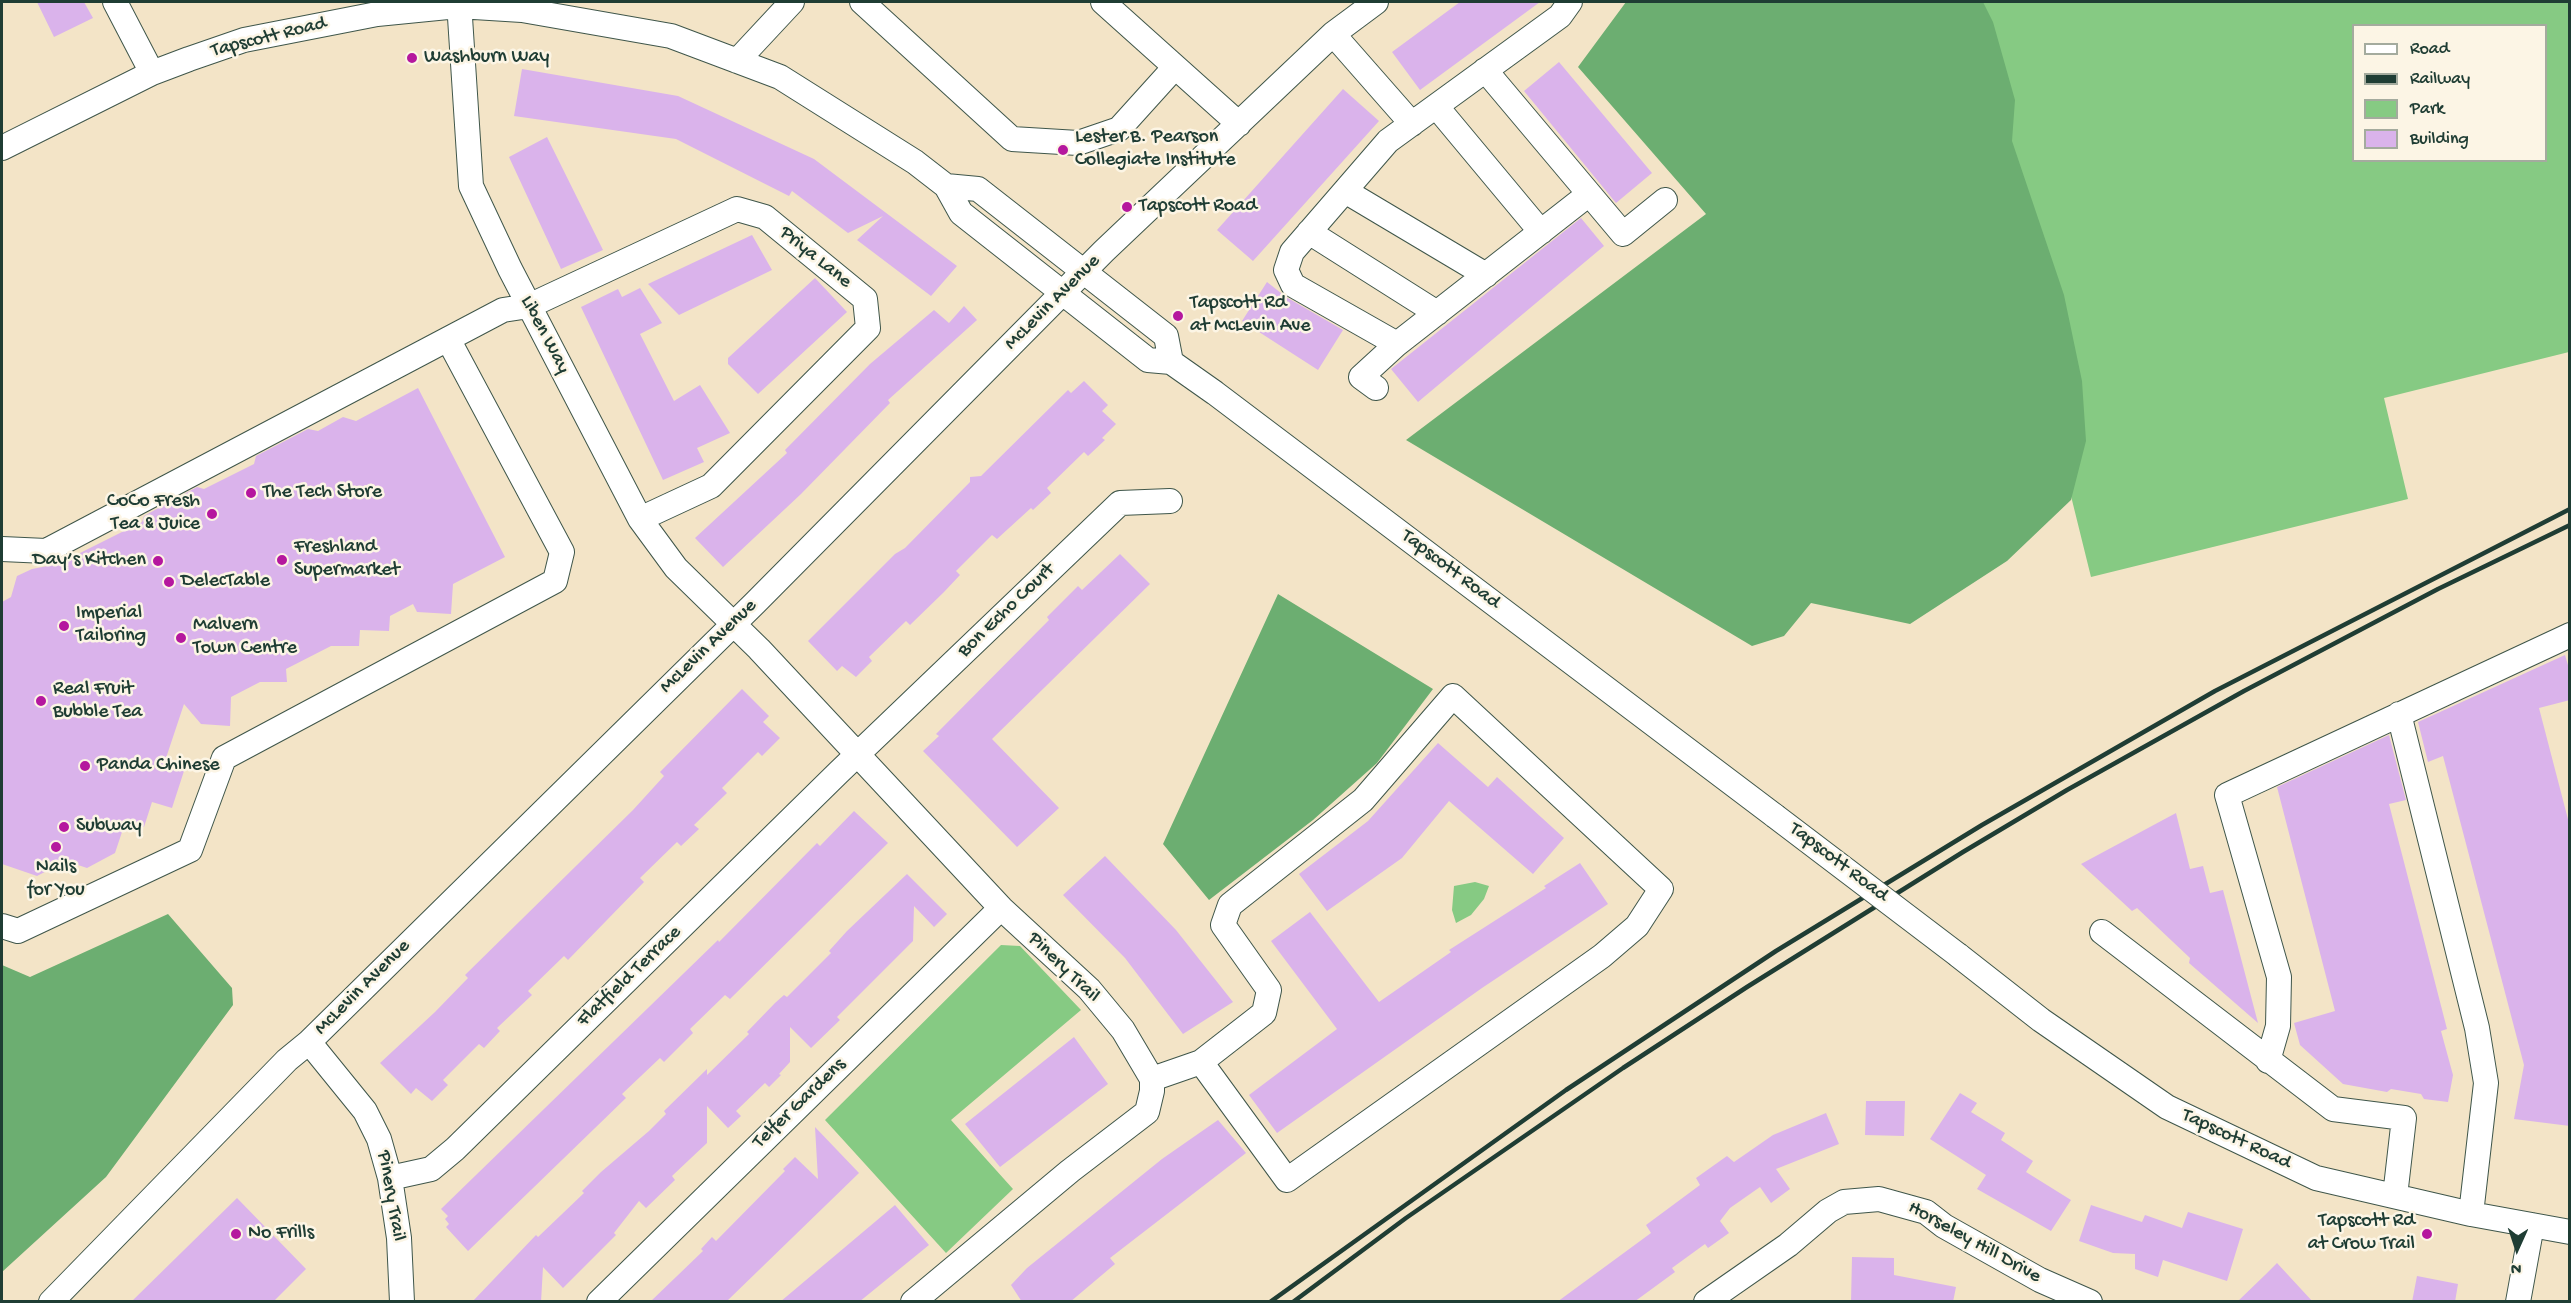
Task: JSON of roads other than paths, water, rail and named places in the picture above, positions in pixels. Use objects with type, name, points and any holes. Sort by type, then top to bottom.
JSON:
[{"type":"street","points":[[115,2],[152,74]]},
{"type":"street","points":[[737,61],[792,2]]},
{"type":"street","points":[[862,2],[1012,139],[1078,143],[1119,129],[1175,67]]},
{"type":"street","points":[[1104,2],[1239,124]]},
{"type":"street","name":"McLevin Avenue","points":[[51,1302],[287,1060],[309,1042],[1083,273],[1333,34],[1376,2]]},
{"type":"street","points":[[1397,344],[1293,285],[1286,270],[1292,252],[1388,141],[1560,16],[1570,2]]},
{"type":"street","name":"Tapscott Road","points":[[2,148],[152,74],[244,40],[306,26],[377,14],[458,4],[522,10],[670,36],[780,77],[915,162],[946,186],[961,213],[1148,360],[1171,362],[1775,816],[2041,1020],[2167,1107],[2316,1178],[2471,1214],[2570,1232]]},
{"type":"street","name":"Liben Way","points":[[458,4],[471,186],[529,306],[640,519],[676,568],[733,622]]},
{"type":"street","points":[[1333,34],[1412,124]]},
{"type":"street","points":[[1485,69],[1623,234],[1665,200]]},
{"type":"street","points":[[1436,106],[1540,232]]},
{"type":"street","points":[[946,186],[978,189],[1166,336],[1171,362]]},
{"type":"street","points":[[1345,191],[1486,274]]},
{"type":"street","points":[[1376,388],[1361,377],[1397,344],[1589,194]]},
{"type":"street","name":"Priya Lane","points":[[529,306],[737,209],[765,218],[865,299],[868,328],[711,486],[640,519]]},
{"type":"street","points":[[1309,232],[1437,313]]},
{"type":"street","points":[[2,549],[46,551],[503,310],[529,306]]},
{"type":"street","points":[[2,926],[18,931],[190,850],[224,758],[555,581],[562,552],[448,339]]},
{"type":"street","name":"Bon Echo Court","points":[[858,755],[1120,503],[1170,501]]},
{"type":"street","name":"Pinery Trail","points":[[733,622],[1001,908],[1089,989],[1123,1030],[1152,1079]]},
{"type":"street","points":[[2268,1061],[2278,1026],[2279,977],[2226,796],[2570,635]]},
{"type":"street","points":[[913,1302],[1070,1171],[1147,1112],[1152,1079],[1202,1062],[1264,1013],[1269,990],[1223,925],[1230,905],[1363,800],[1453,696],[1661,889],[1637,926],[1602,956],[1287,1180],[1202,1062]]},
{"type":"street","points":[[2399,714],[2477,1028],[2486,1083],[2471,1214]]},
{"type":"street","name":"Flatfield Terrace","points":[[390,1178],[431,1169],[455,1149],[858,755]]},
{"type":"street","name":"Telfer Gardens","points":[[599,1302],[1001,908]]},
{"type":"street","points":[[2102,932],[2333,1109],[2404,1118],[2395,1196]]},
{"type":"street","name":"Pinery Trail","points":[[309,1042],[365,1111],[379,1139],[390,1178],[399,1238],[402,1302]]},
{"type":"street","name":"Horseley Hill Drive","points":[[1706,1302],[1788,1245],[1828,1211],[1844,1203],[1879,1199],[1926,1212],[1944,1226],[2040,1280],[2091,1302]]},
{"type":"street","points":[[2518,1302],[2532,1225]]},
{"type":"railway","points":[[1270,1302],[1566,1090],[1776,951],[1982,825],[2215,691],[2570,509]]},
{"type":"railway","points":[[1293,1302],[1406,1218],[1623,1068],[1747,987],[1963,852],[2067,790],[2244,691],[2438,589],[2570,525]]},
{"type":"place","name":"Washburn Way","points":[[412,58]]},
{"type":"place","name":"Lester B. Pearson Collegiate Institute","points":[[1063,150]]},
{"type":"place","name":"Tapscott Road","points":[[1127,207]]},
{"type":"place","name":"Tapscott Rd at McLevin Ave","points":[[1178,316]]},
{"type":"place","name":"The Tech Store","points":[[251,493]]},
{"type":"place","name":"CoCo Fresh Tea & Juice","points":[[212,514]]},
{"type":"place","name":"Freshland Supermarket","points":[[282,560]]},
{"type":"place","name":"Day’s Kitchen","points":[[158,561]]},
{"type":"place","name":"DelecTable","points":[[169,582]]},
{"type":"place","name":"Imperial Tailoring","points":[[64,626]]},
{"type":"place","name":"Malvern Town Centre","points":[[181,638]]},
{"type":"place","name":"Real Fruit Bubble Tea","points":[[41,701]]},
{"type":"place","name":"Panda Chinese","points":[[85,766]]},
{"type":"place","name":"Subway","points":[[64,827]]},
{"type":"place","name":"Nails for You","points":[[56,847]]},
{"type":"place","name":"No Frills","points":[[236,1234]]},
{"type":"place","name":"Tapscott Rd at Crow Trail","points":[[2427,1234]]}]
